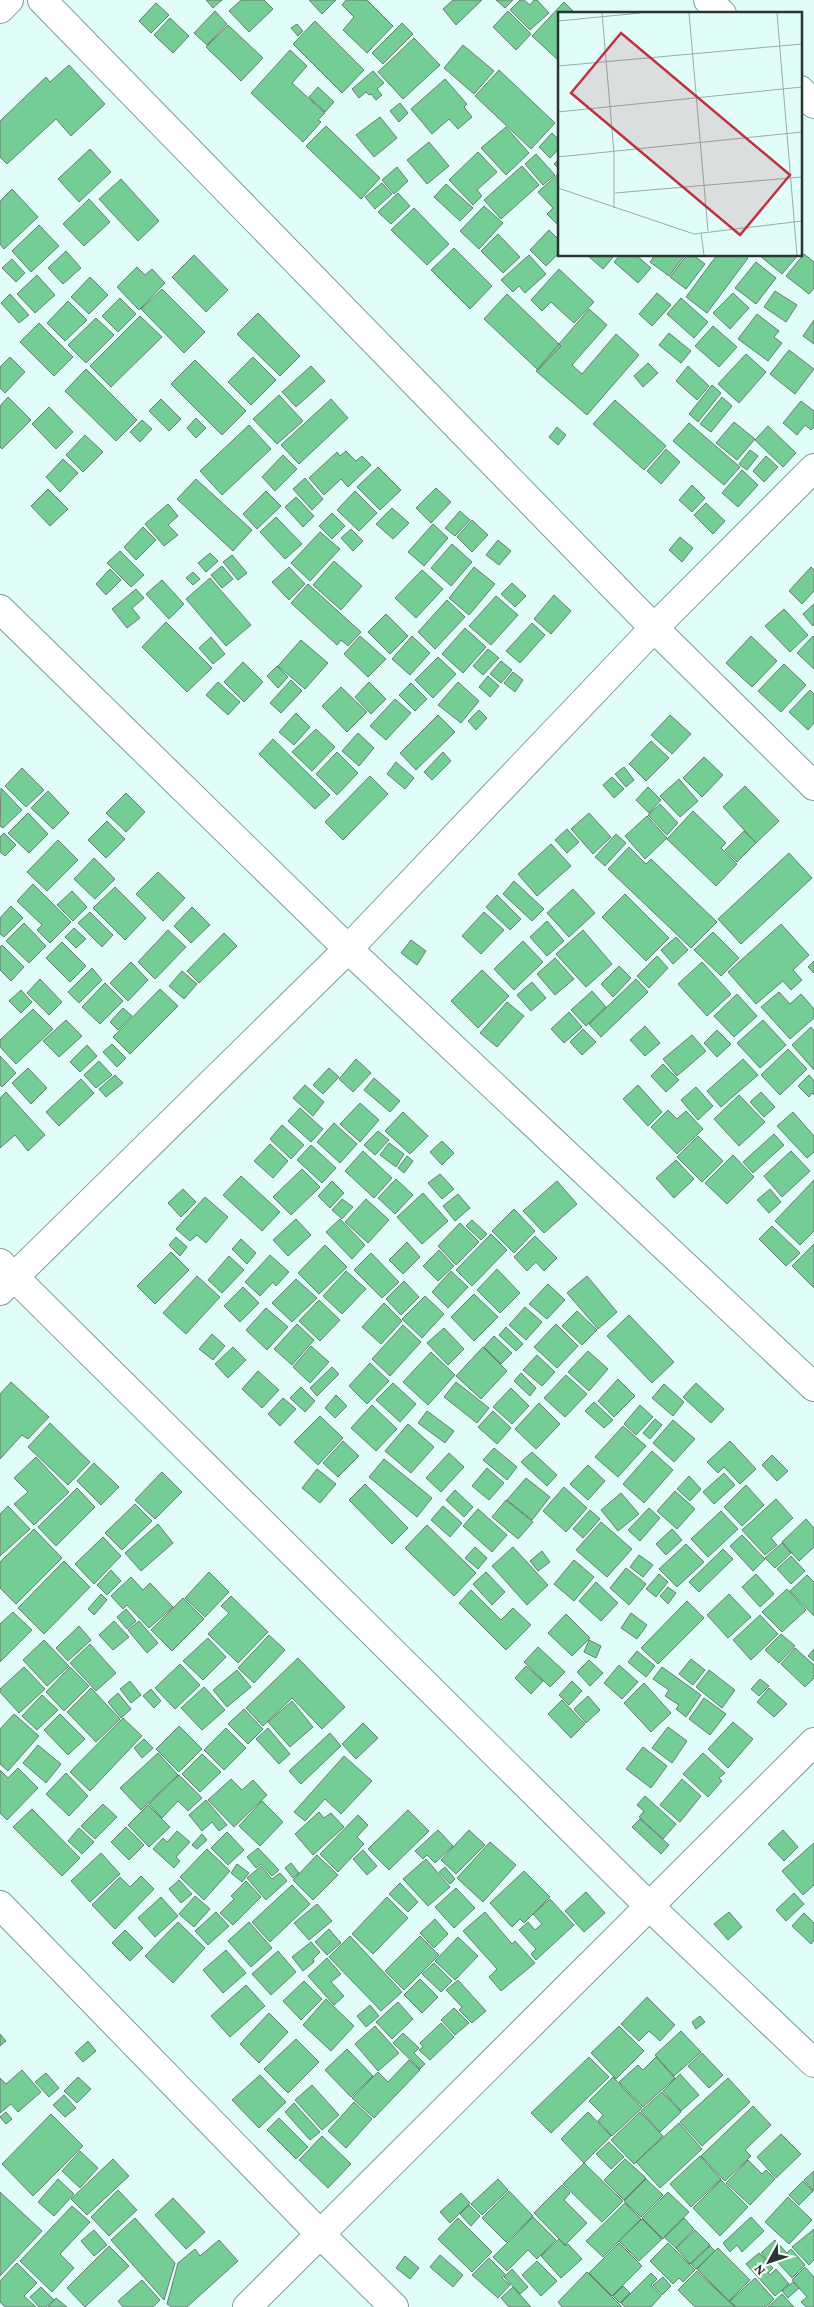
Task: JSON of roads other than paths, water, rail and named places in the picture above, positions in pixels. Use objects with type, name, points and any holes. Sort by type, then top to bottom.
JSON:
[{"type":"street","points":[[0,9],[9,0]]},
{"type":"street","points":[[42,0],[654,628],[814,786]]},
{"type":"street","points":[[708,0],[720,12]]},
{"type":"street","points":[[802,92],[814,104]]},
{"type":"street","points":[[814,468],[654,628],[348,949],[5,1277],[650,1907],[814,2063]]},
{"type":"street","points":[[0,608],[348,949],[814,1387]]},
{"type":"street","points":[[247,2307],[814,1742]]},
{"type":"street","points":[[0,1905],[321,2235],[394,2307]]}]
